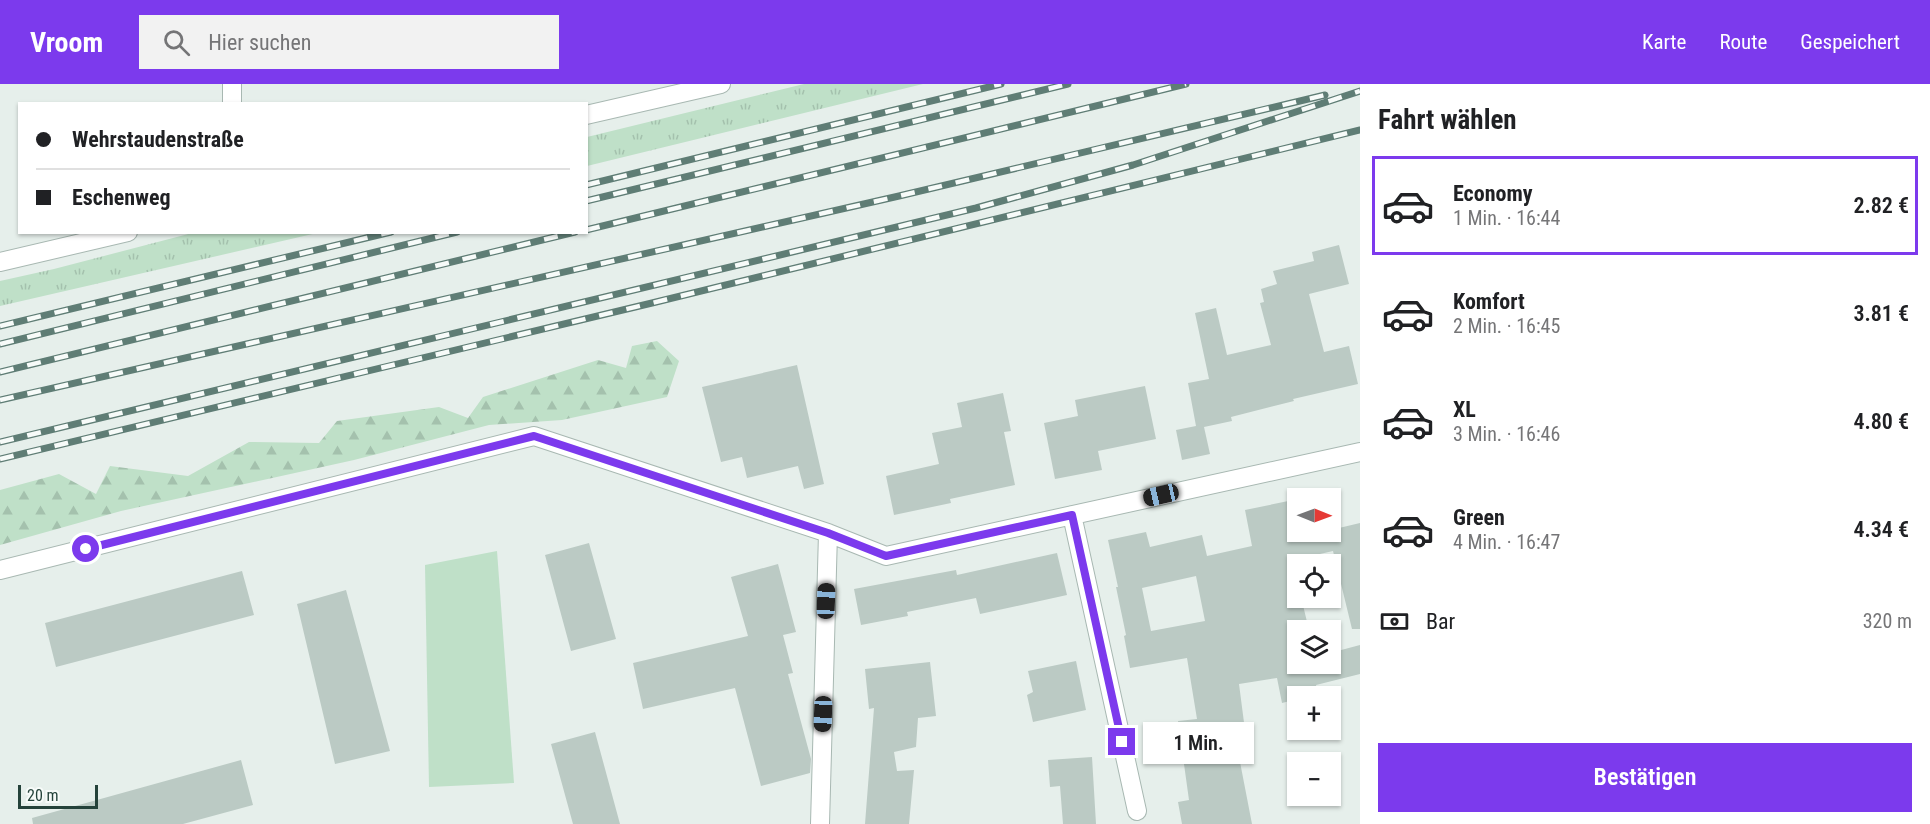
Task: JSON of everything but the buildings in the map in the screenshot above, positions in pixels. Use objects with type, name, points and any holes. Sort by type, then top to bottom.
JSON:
[{"type":"street","points":[[232,84],[232,102]]},
{"type":"street","points":[[588,115],[721,84]]},
{"type":"street","points":[[0,262],[119,234]]},
{"type":"street","points":[[0,570],[534,436],[828,533],[886,556],[1360,452]]},
{"type":"street","points":[[1072,515],[1137,811]]},
{"type":"street","points":[[820,824],[828,533]]},
{"type":"green space","points":[[804,84],[923,84],[588,166],[588,137]]},
{"type":"green space","points":[[188,234],[313,234],[0,306],[0,281]]},
{"type":"green space","points":[[657,341],[679,361],[667,397],[562,420],[489,425],[354,460],[121,511],[0,545],[0,490],[59,474],[96,494],[110,466],[188,476],[249,442],[319,443],[337,421],[439,407],[468,418],[483,397],[598,360],[626,368],[632,346]]},
{"type":"green space","points":[[497,551],[514,783],[429,787],[425,565]]},
{"type":"railway","points":[[588,185],[1001,84]]},
{"type":"railway","points":[[588,201],[1068,84]]},
{"type":"railway","points":[[588,230],[1186,84]]},
{"type":"railway","points":[[0,442],[976,208],[1133,165],[1360,91]]},
{"type":"railway","points":[[0,400],[899,196],[1325,95]]},
{"type":"railway","points":[[0,459],[1360,130]]},
{"type":"railway","points":[[0,326],[383,234]]},
{"type":"railway","points":[[0,344],[449,234]]},
{"type":"railway","points":[[0,372],[567,234]]},
{"type":"route","points":[[86,549],[534,436],[828,533],[886,556],[1072,515],[1122,742]]}]
